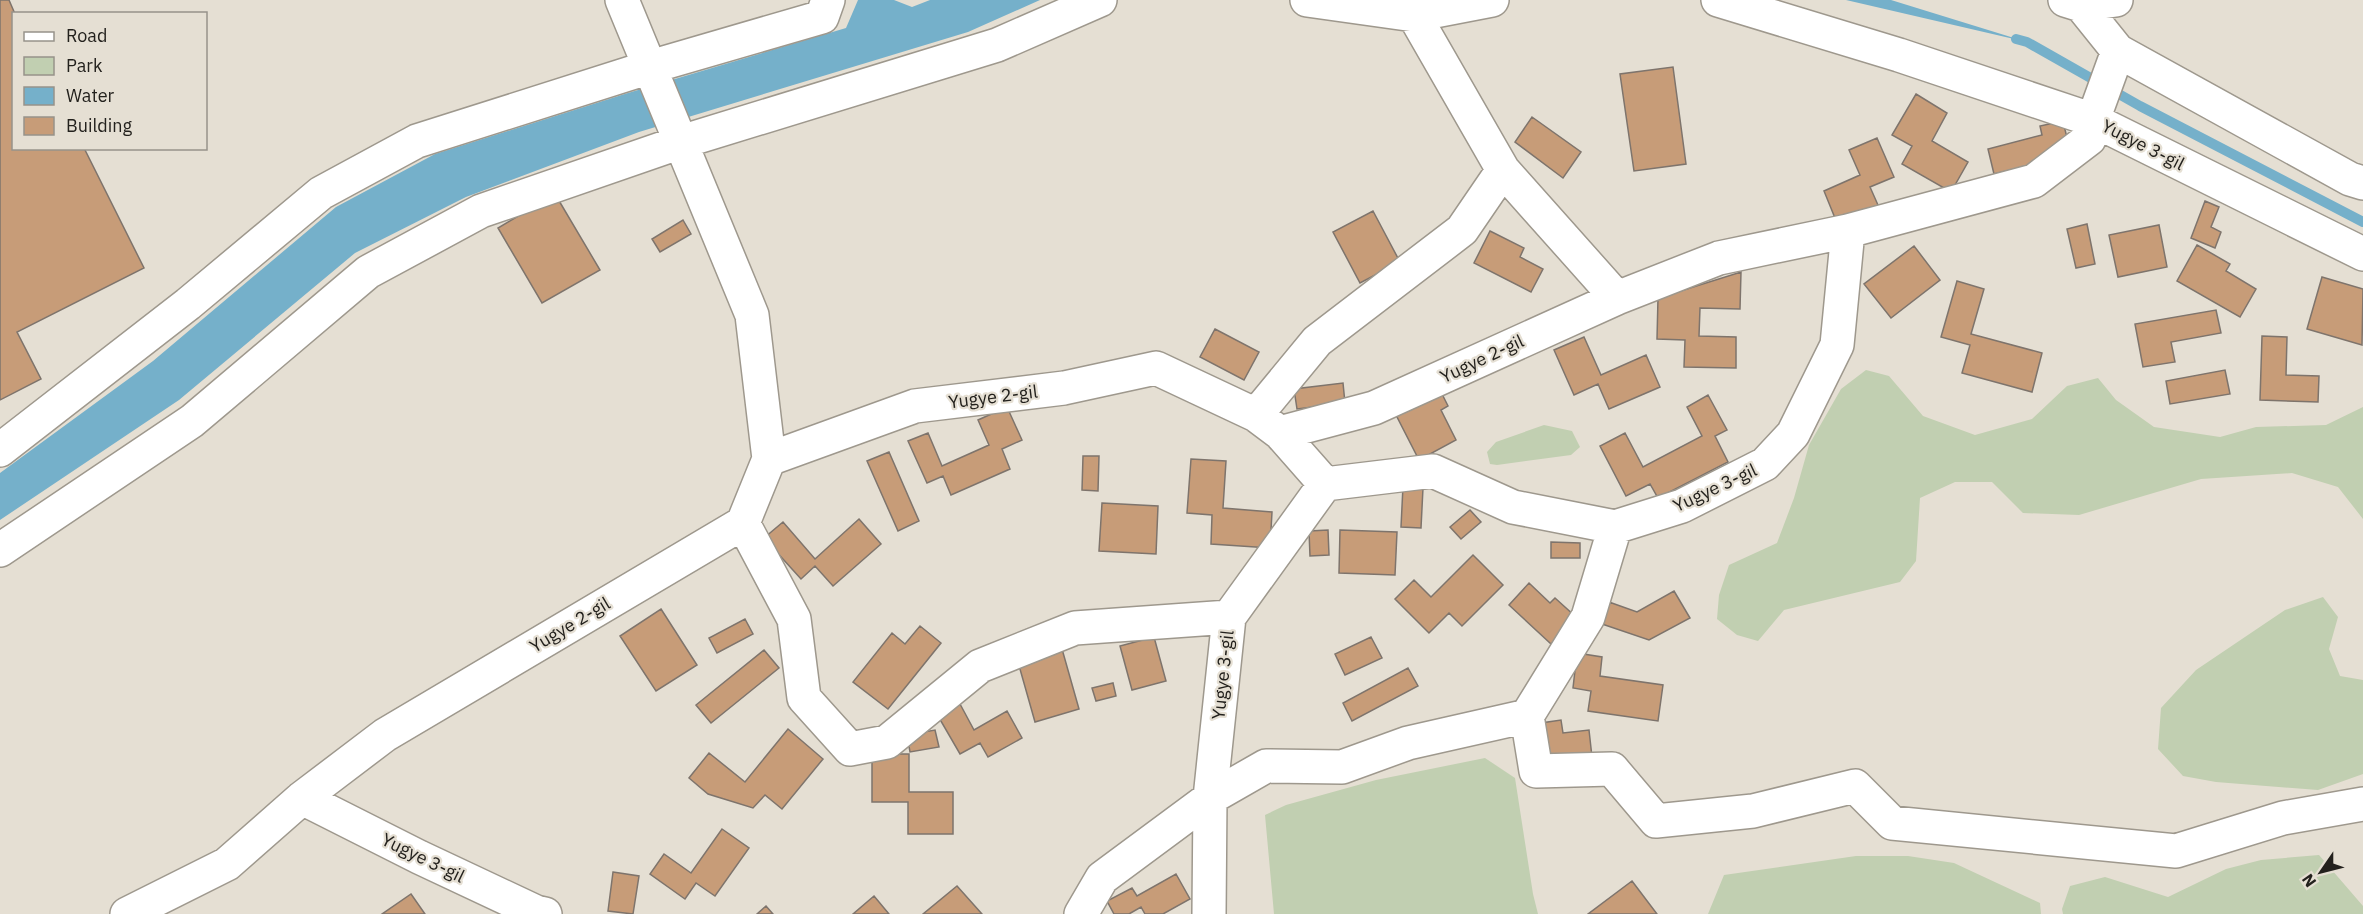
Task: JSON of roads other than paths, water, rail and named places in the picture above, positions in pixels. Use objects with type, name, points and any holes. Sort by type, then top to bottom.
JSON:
[{"type":"street","points":[[622,0],[752,315],[769,459],[743,524],[794,619],[804,698],[850,749],[887,742],[980,666],[1075,628],[1229,617]]},
{"type":"street","points":[[0,450],[188,304],[321,193],[417,141],[650,67],[822,17],[828,0]]},
{"type":"street","points":[[0,550],[192,421],[368,272],[481,211],[681,142],[997,45],[1100,0]]},
{"type":"street","points":[[1307,0],[1413,8],[1492,0]]},
{"type":"street","points":[[1718,0],[1899,54],[2093,120],[2118,51]]},
{"type":"street","points":[[2072,2],[2116,0]]},
{"type":"street","points":[[2072,2],[2118,51],[2350,179],[2363,183]]},
{"type":"street","points":[[1413,8],[1503,170],[1617,298]]},
{"type":"street","name":"Yugye 3-gil","points":[[1209,914],[1210,798],[1229,617],[1326,484],[1434,471],[1513,507],[1615,527],[1682,506],[1765,464],[1792,434],[1837,345],[1848,231],[2034,181],[2089,139],[2093,120],[2363,254]]},
{"type":"street","points":[[1326,484],[1268,424],[1317,341],[1462,230],[1503,170]]},
{"type":"street","name":"Yugye 2-gil","points":[[769,459],[915,406],[1064,388],[1156,368],[1268,424],[1374,408],[1617,298],[1719,258],[1848,231]]},
{"type":"street","name":"Yugye 2-gil","points":[[127,914],[227,864],[302,798],[385,735],[743,524]]},
{"type":"street","points":[[1615,527],[1588,617],[1527,716],[1536,771],[1612,769],[1656,821],[1753,811],[1855,786],[1892,823],[2176,851],[2283,818],[2363,804]]},
{"type":"street","points":[[1081,914],[1102,878],[1210,798],[1266,766],[1342,767],[1408,743],[1527,716]]},
{"type":"street","name":"Yugye 3-gil","points":[[302,798],[419,857],[536,912],[545,914]]},
{"type":"water","points":[[858,0],[894,0],[912,7],[930,0],[1040,0],[968,32],[639,132],[466,197],[355,253],[179,400],[0,520],[0,473],[153,361],[336,207],[435,154],[846,28]]},
{"type":"water","points":[[1846,0],[1891,0],[2027,42]]},
{"type":"waterway","points":[[2016,39],[2027,42],[2140,106],[2363,222]]}]
